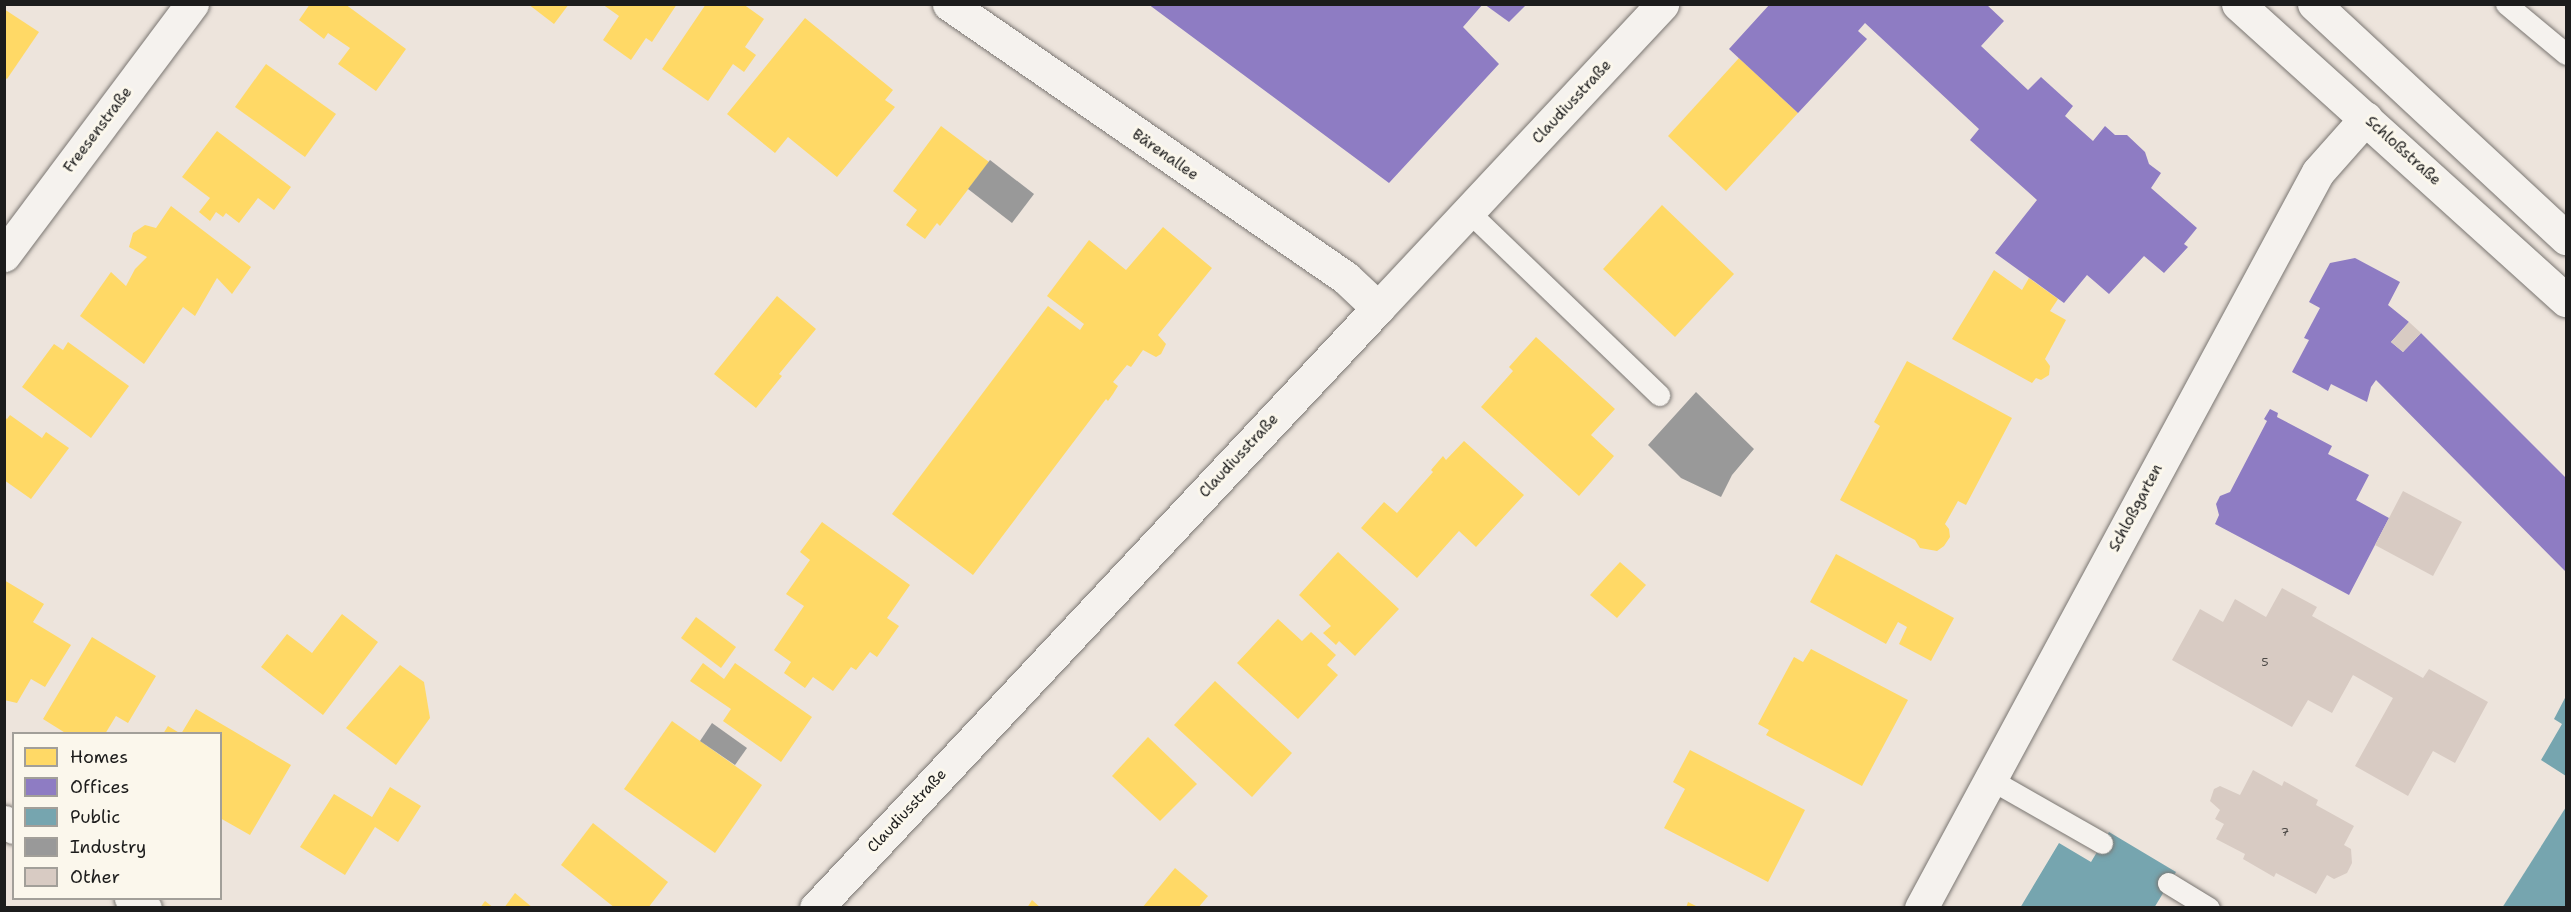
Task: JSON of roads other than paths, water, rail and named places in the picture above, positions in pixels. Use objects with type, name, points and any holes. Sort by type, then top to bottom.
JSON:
[{"type":"street","name":"Freesenstraße","points":[[4,255],[192,4]]},
{"type":"street","name":"Bärenallee","points":[[949,4],[1346,278],[1378,308]]},
{"type":"street","name":"Claudiusstraße","points":[[816,908],[1662,4]]},
{"type":"street","name":"Schloßstraße","points":[[2238,4],[2566,300]]},
{"type":"street","points":[[2314,4],[2566,238]]},
{"type":"street","name":"Schloßgarten","points":[[1921,908],[2318,172],[2366,118]]},
{"type":"lane","points":[[2506,4],[2566,54]]},
{"type":"lane","points":[[1469,212],[1659,394]]},
{"type":"lane","points":[[1990,779],[2102,843]]},
{"type":"lane","points":[[2168,883],[2208,908]]}]
